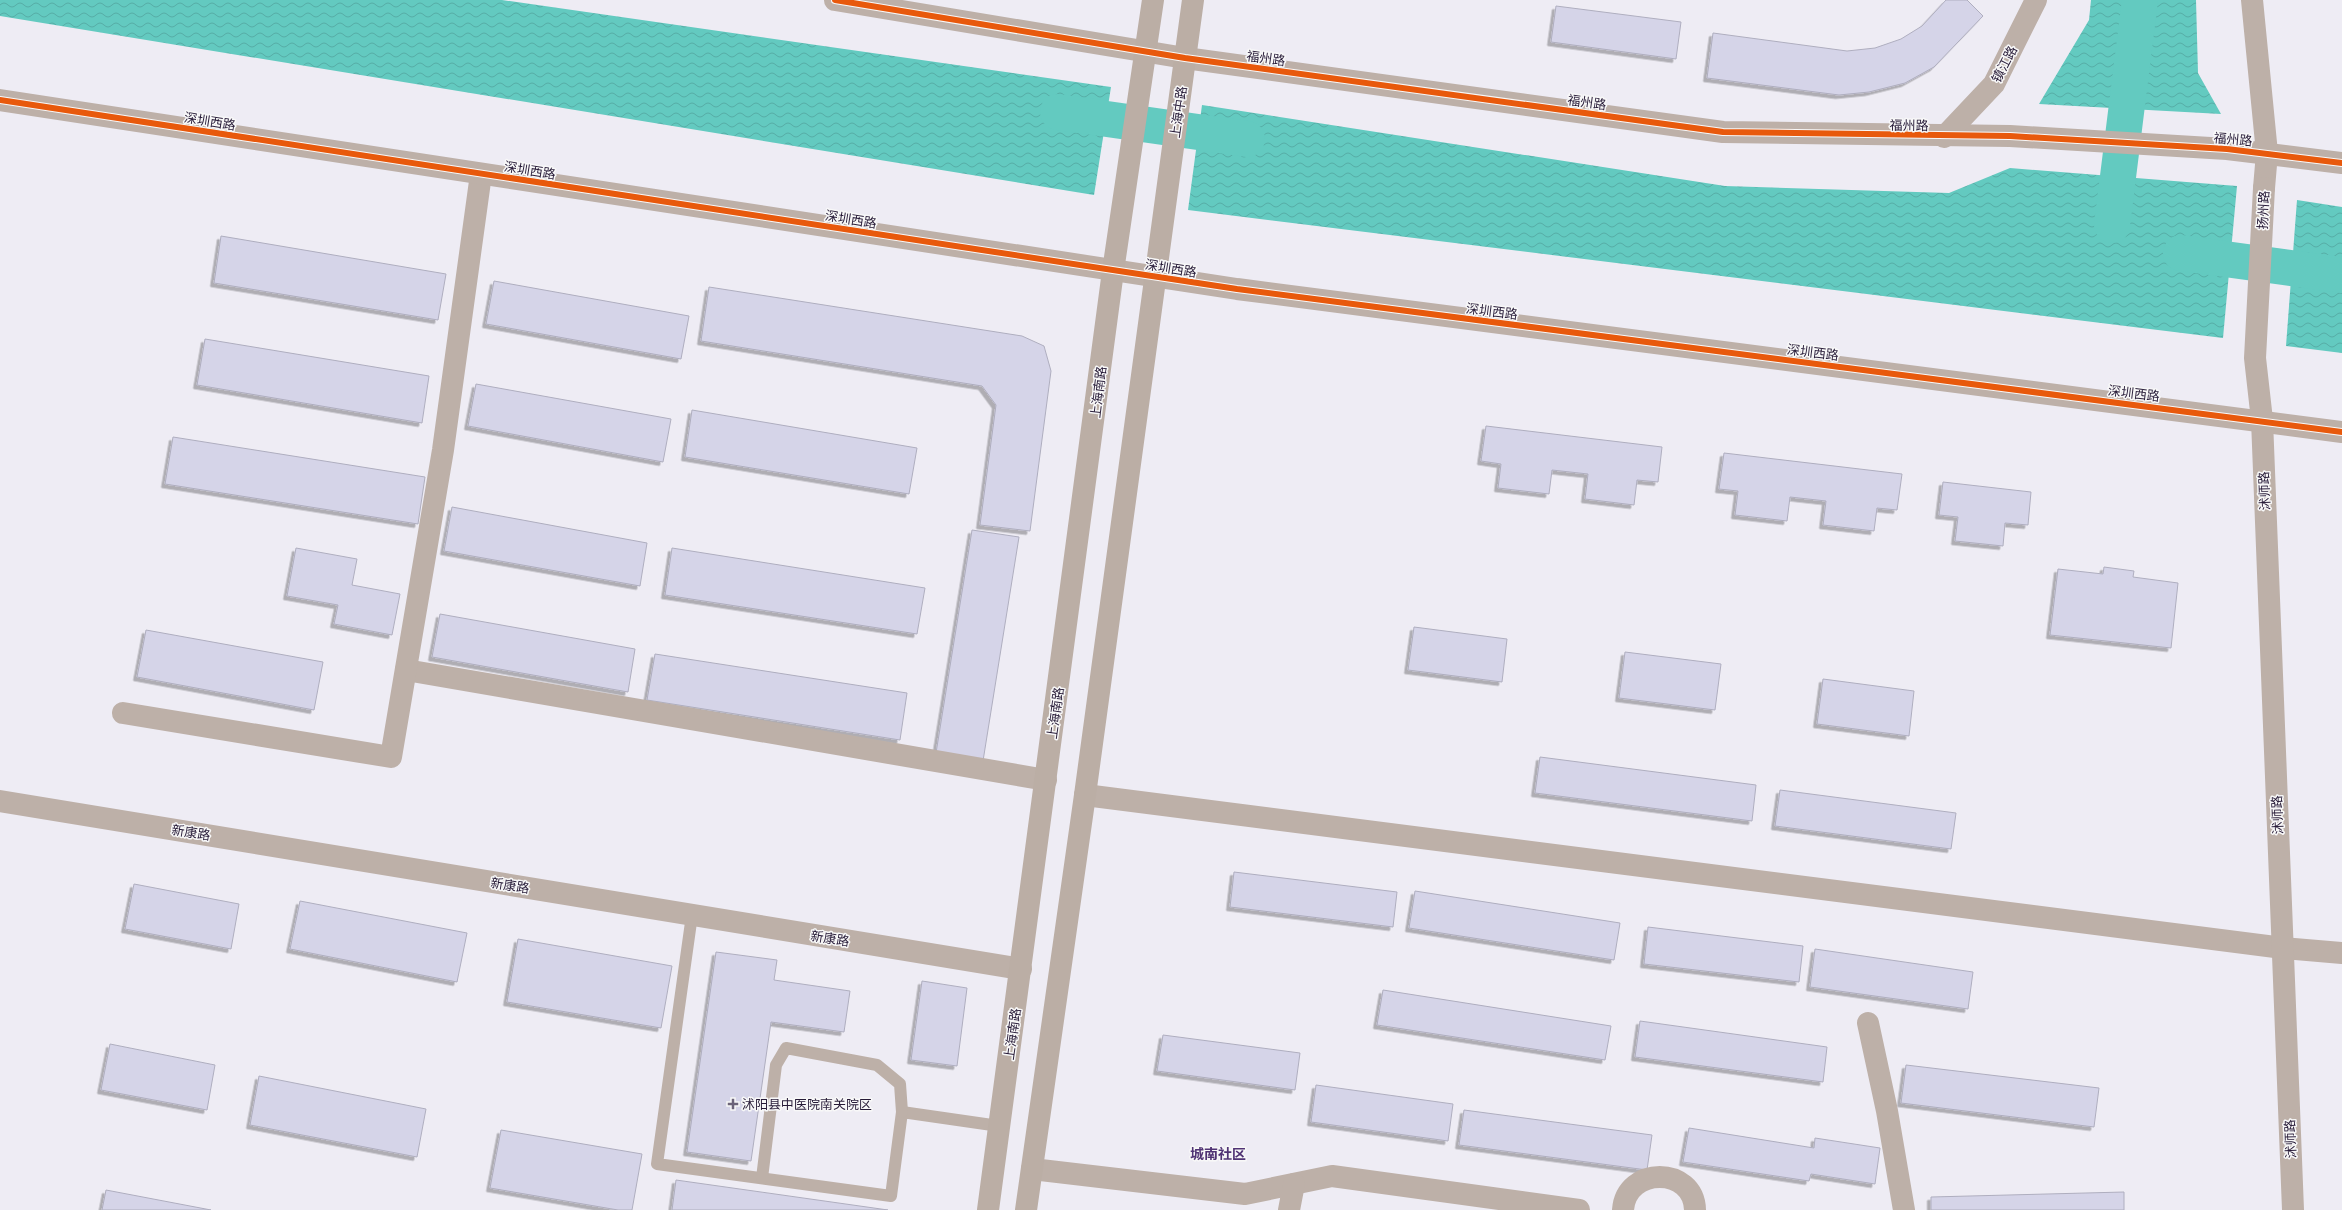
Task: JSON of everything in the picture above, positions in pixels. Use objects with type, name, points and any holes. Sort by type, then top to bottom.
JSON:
[{"type":"main road","points":[[1143,60],[1153,0]]},
{"type":"main road","name":"上海中路","points":[[1155,277],[1193,0]]},
{"type":"main road","name":"上海南路","points":[[988,1210],[1113,271],[1143,60]]},
{"type":"main road","points":[[1026,1210],[1085,795],[1155,277]]},
{"type":"street","name":"福州路","points":[[835,0],[1184,67],[1723,132],[1944,137],[2010,136],[2227,149],[2342,163]]},
{"type":"street","name":"镇江路","points":[[1944,137],[1994,84],[2036,0]]},
{"type":"street","name":"扬州路","points":[[2252,0],[2266,153],[2255,358],[2262,420]]},
{"type":"street","name":"深圳西路","points":[[0,100],[1155,277],[2262,420],[2342,432]]},
{"type":"street","points":[[123,714],[391,757],[443,450],[481,174]]},
{"type":"street","name":"沭师路","points":[[2262,420],[2293,1210]]},
{"type":"street","points":[[406,670],[1046,780]]},
{"type":"street","points":[[1085,795],[2283,948],[2342,953]]},
{"type":"street","name":"新康路","points":[[0,801],[1021,969]]},
{"type":"street","points":[[1868,1023],[1887,1111],[1904,1210]]},
{"type":"street","points":[[1032,1169],[1245,1194],[1332,1176],[1579,1210]]},
{"type":"street","points":[[1623,1210],[1628,1192],[1637,1183],[1648,1177],[1660,1176],[1672,1178],[1683,1184],[1691,1194],[1695,1210]]},
{"type":"street","points":[[1289,1210],[1294,1184]]},
{"type":"lane","points":[[692,915],[657,1164],[891,1196],[902,1112],[900,1084],[878,1065],[786,1048],[776,1065],[762,1178]]},
{"type":"lane","points":[[902,1112],[1000,1126]]},
{"type":"water","points":[[0,0],[502,0],[1111,87],[1094,195],[0,16]]},
{"type":"water","points":[[2091,0],[2196,0],[2198,73],[2221,114],[2039,104],[2089,20]]},
{"type":"water","points":[[1202,105],[1725,186],[1949,193],[2010,168],[2237,186],[2223,338],[1188,210]]},
{"type":"water","points":[[2297,200],[2342,207],[2342,353],[2286,346]]},
{"type":"building","points":[[1946,0],[1967,0],[1983,16],[1934,67],[1905,83],[1869,92],[1839,95],[1707,78],[1713,33],[1847,51],[1875,48],[1901,39],[1922,26]]},
{"type":"building","points":[[1556,6],[1681,22],[1676,59],[1551,42]]},
{"type":"building","points":[[221,236],[446,274],[438,320],[214,283]]},
{"type":"building","points":[[494,281],[689,316],[681,359],[486,324]]},
{"type":"building","points":[[709,287],[1022,336],[1044,346],[1051,371],[1030,531],[980,525],[996,405],[982,386],[701,341]]},
{"type":"building","points":[[205,339],[429,376],[422,423],[197,385]]},
{"type":"building","points":[[476,384],[671,419],[663,462],[468,426]]},
{"type":"building","points":[[692,410],[917,448],[909,494],[685,457]]},
{"type":"building","points":[[1486,426],[1662,447],[1658,482],[1637,480],[1634,505],[1585,499],[1588,474],[1552,470],[1549,494],[1498,488],[1501,464],[1481,461]]},
{"type":"building","points":[[173,437],[425,477],[418,524],[165,484]]},
{"type":"building","points":[[1724,453],[1902,474],[1897,510],[1877,508],[1874,531],[1823,525],[1826,501],[1790,497],[1787,521],[1735,515],[1738,491],[1719,489]]},
{"type":"building","points":[[1943,482],[2031,492],[2028,525],[2005,523],[2003,546],[1955,541],[1958,517],[1939,515]]},
{"type":"building","points":[[452,507],[647,543],[640,586],[444,551]]},
{"type":"building","points":[[972,530],[1019,537],[983,761],[936,753]]},
{"type":"building","points":[[296,548],[357,559],[352,585],[400,594],[392,635],[334,624],[338,605],[287,596]]},
{"type":"building","points":[[672,548],[925,588],[917,634],[665,595]]},
{"type":"building","points":[[2104,567],[2134,571],[2133,577],[2178,583],[2171,648],[2050,635],[2058,569],[2103,574]]},
{"type":"building","points":[[440,614],[635,649],[628,692],[432,657]]},
{"type":"building","points":[[1414,627],[1507,639],[1502,682],[1408,670]]},
{"type":"building","points":[[146,630],[323,662],[314,710],[137,677]]},
{"type":"building","points":[[1625,652],[1721,664],[1715,710],[1619,698]]},
{"type":"building","points":[[655,654],[907,693],[900,740],[647,700]]},
{"type":"building","points":[[1823,679],[1914,691],[1909,736],[1817,724]]},
{"type":"building","points":[[1540,757],[1756,785],[1752,821],[1535,793]]},
{"type":"building","points":[[1780,790],[1956,813],[1951,849],[1775,826]]},
{"type":"building","points":[[1234,872],[1397,892],[1393,927],[1230,907]]},
{"type":"building","points":[[134,884],[239,904],[231,949],[125,929]]},
{"type":"building","points":[[1415,891],[1620,923],[1614,960],[1409,928]]},
{"type":"building","points":[[300,901],[467,933],[457,982],[290,949]]},
{"type":"building","points":[[1648,927],[1803,946],[1799,982],[1644,964]]},
{"type":"building","points":[[518,939],[672,966],[661,1028],[507,1002]]},
{"type":"building","points":[[1815,949],[1973,972],[1968,1009],[1810,987]]},
{"type":"building","points":[[716,952],[777,960],[774,980],[850,991],[844,1032],[771,1022],[751,1161],[687,1152]]},
{"type":"building","points":[[922,981],[967,988],[957,1066],[911,1060]]},
{"type":"building","points":[[1383,990],[1611,1026],[1605,1060],[1377,1025]]},
{"type":"building","points":[[1640,1021],[1827,1047],[1823,1082],[1635,1057]]},
{"type":"building","points":[[1163,1035],[1300,1053],[1295,1090],[1157,1071]]},
{"type":"building","points":[[110,1044],[215,1065],[207,1110],[101,1090]]},
{"type":"building","points":[[1906,1065],[2099,1088],[2094,1127],[1901,1103]]},
{"type":"building","points":[[259,1076],[426,1109],[417,1157],[250,1125]]},
{"type":"building","points":[[1316,1085],[1453,1104],[1448,1141],[1311,1122]]},
{"type":"building","points":[[1464,1110],[1652,1135],[1647,1170],[1459,1145]]},
{"type":"building","points":[[1689,1128],[1814,1148],[1815,1138],[1880,1148],[1875,1184],[1811,1174],[1809,1181],[1683,1162]]},
{"type":"building","points":[[501,1130],[642,1154],[632,1210],[618,1210],[490,1188]]},
{"type":"building","points":[[676,1180],[888,1210],[672,1210]]},
{"type":"building","points":[[106,1190],[211,1210],[102,1210]]},
{"type":"building","points":[[2124,1192],[2124,1210],[1931,1210],[1931,1197]]},
{"type":"waterway","points":[[2112,225],[2140,0]]},
{"type":"waterway","points":[[1058,112],[1247,139]]},
{"type":"waterway","points":[[2181,253],[2342,275]]},
{"type":"cycle path","points":[[835,0],[1185,58],[1723,132],[2010,136],[2227,149],[2342,163]]},
{"type":"cycle path","points":[[0,100],[1237,289],[2342,432]]},
{"type":"place","name":"沭阳县中医院南关院区","points":[[733,1104]]},
{"type":"district","name":"城南社区","points":[[1218,1154]]}]
